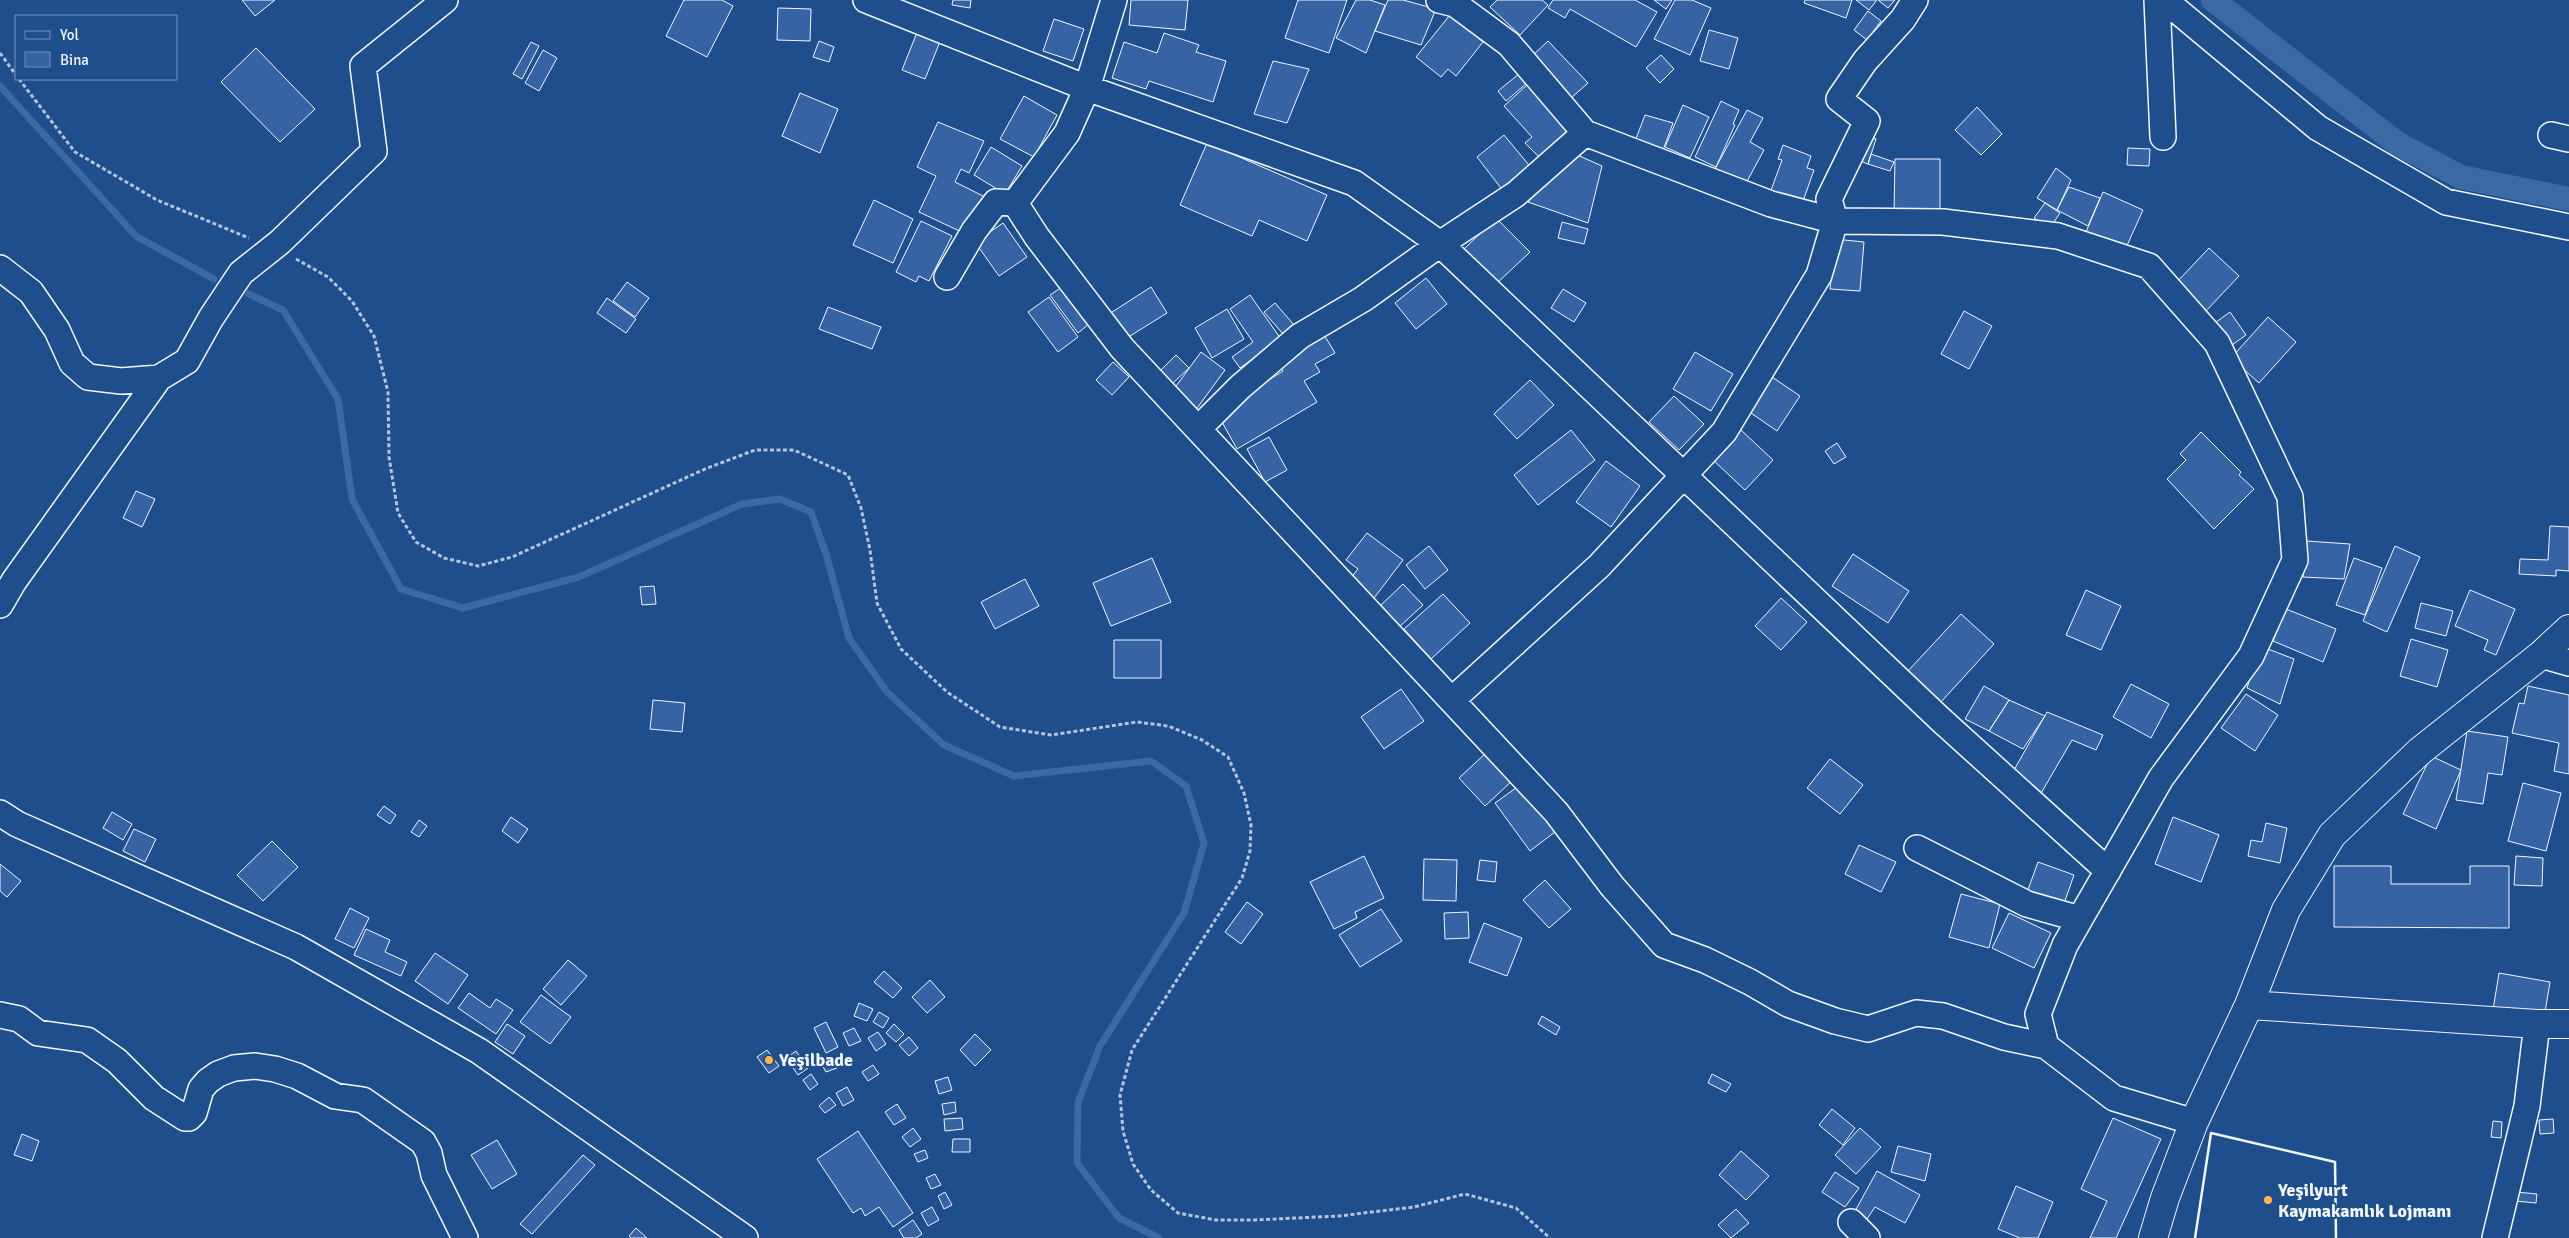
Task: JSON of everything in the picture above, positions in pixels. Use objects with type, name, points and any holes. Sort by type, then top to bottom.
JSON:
[{"type":"main road","points":[[2153,1238],[2165,1198],[2194,1122],[2249,1005],[2286,910],[2332,835],[2420,751],[2541,655],[2569,630]]},
{"type":"main road","points":[[2249,1005],[2537,1024],[2569,1024]]},
{"type":"street","points":[[0,605],[14,581],[159,378],[187,361],[211,318],[241,273],[274,247],[374,151],[363,66],[445,0]]},
{"type":"street","points":[[866,0],[1087,88],[1354,183],[1440,244],[1682,476],[1940,719],[2108,871]]},
{"type":"street","points":[[1015,203],[1067,133],[1087,88],[1114,0]]},
{"type":"street","points":[[1439,0],[1455,4],[1509,44],[1585,133],[1772,204],[1836,221],[1943,222],[2058,236],[2149,266],[2217,344],[2290,497],[2295,560],[2251,656],[2161,778],[2065,945],[2038,1014],[2046,1046]]},
{"type":"street","points":[[1452,700],[1600,566],[1724,432],[1820,276],[1836,221],[1829,199],[1866,121],[1839,99],[1865,61],[1903,19],[1915,0]]},
{"type":"street","points":[[2156,0],[2163,137]]},
{"type":"street","points":[[2168,0],[2174,8],[2318,128],[2446,202],[2569,227]]},
{"type":"street","points":[[1198,429],[1240,387],[1300,336],[1363,299],[1440,244],[1516,194],[1585,133]]},
{"type":"street","points":[[947,277],[974,231],[996,202],[1015,203]]},
{"type":"street","points":[[1015,203],[1037,237],[1122,348],[1556,812],[1612,886],[1664,945],[1712,964],[1811,1014],[1836,1021],[1868,1029],[1916,1013],[1943,1016],[2004,1038],[2046,1046],[2114,1098],[2194,1122]]},
{"type":"street","points":[[0,268],[31,292],[57,330],[72,363],[88,377],[121,381],[159,378]]},
{"type":"street","points":[[2541,655],[2569,663]]},
{"type":"street","points":[[0,813],[17,824],[296,946],[471,1046],[745,1238]]},
{"type":"street","points":[[1917,848],[2027,904],[2080,919]]},
{"type":"street","points":[[0,1016],[20,1019],[38,1033],[87,1040],[117,1061],[154,1098],[185,1118],[189,1118],[194,1113],[201,1089],[218,1074],[234,1068],[255,1066],[275,1069],[297,1076],[335,1096],[363,1100],[423,1142],[429,1153],[434,1175],[465,1238]]},
{"type":"street","points":[[2495,1238],[2527,1106],[2537,1024]]},
{"type":"path","points":[[0,53],[15,74]]},
{"type":"path","points":[[20,80],[74,152],[157,200],[274,247],[328,277],[352,301],[374,336],[388,392],[389,457],[398,513],[416,542],[444,558],[478,566],[512,557],[705,469],[747,453],[755,450],[794,450],[848,475],[862,517],[877,603],[901,649],[946,692],[1000,727],[1051,735],[1137,722],[1168,726],[1202,740],[1228,757],[1244,793],[1251,825],[1250,851],[1242,878],[1132,1050],[1120,1095],[1123,1131],[1133,1164],[1152,1190],[1178,1213],[1216,1220],[1339,1216],[1414,1207],[1465,1194],[1516,1208],[1550,1238]]},
{"type":"building","points":[[242,0],[275,0],[255,16]]},
{"type":"building","points":[[684,0],[722,0],[733,6],[707,57],[666,36]]},
{"type":"building","points":[[953,0],[971,0],[970,8],[952,5]]},
{"type":"building","points":[[1131,0],[1188,0],[1185,30],[1129,25]]},
{"type":"building","points":[[1298,0],[1347,0],[1329,53],[1285,38]]},
{"type":"building","points":[[1356,0],[1370,0],[1385,5],[1366,53],[1336,38]]},
{"type":"building","points":[[1388,0],[1403,0],[1436,9],[1421,45],[1375,31]]},
{"type":"building","points":[[1497,0],[1542,0],[1548,5],[1520,35],[1490,7]]},
{"type":"building","points":[[1553,0],[1635,0],[1657,12],[1636,47],[1570,9],[1565,18],[1548,8]]},
{"type":"building","points":[[1654,0],[1672,0],[1666,9]]},
{"type":"building","points":[[1675,0],[1692,0],[1711,8],[1690,55],[1654,39]]},
{"type":"building","points":[[1805,0],[1852,0],[1846,18],[1804,3]]},
{"type":"building","points":[[1856,0],[1877,0],[1869,10]]},
{"type":"building","points":[[1878,0],[1895,0],[1888,8]]},
{"type":"building","points":[[778,8],[811,9],[810,41],[777,40]]},
{"type":"building","points":[[1868,11],[1881,21],[1867,40],[1854,30]]},
{"type":"building","points":[[1450,15],[1483,42],[1456,76],[1448,69],[1441,77],[1416,57]]},
{"type":"building","points":[[1054,19],[1084,29],[1073,61],[1043,51]]},
{"type":"building","points":[[918,30],[941,39],[925,79],[902,70]]},
{"type":"building","points":[[1709,30],[1738,38],[1729,69],[1700,61]]},
{"type":"building","points":[[1164,33],[1199,45],[1196,52],[1226,61],[1213,102],[1149,81],[1146,89],[1112,78],[1124,42],[1157,53]]},
{"type":"building","points":[[819,41],[834,47],[829,62],[813,57]]},
{"type":"building","points":[[1548,41],[1588,83],[1570,99],[1531,57]]},
{"type":"building","points":[[531,42],[539,46],[522,79],[513,74]]},
{"type":"building","points":[[256,48],[315,109],[280,142],[221,82]]},
{"type":"building","points":[[543,50],[557,58],[539,91],[525,83]]},
{"type":"building","points":[[1661,55],[1674,69],[1660,83],[1646,68]]},
{"type":"building","points":[[1273,61],[1309,69],[1287,123],[1254,114]]},
{"type":"building","points":[[1520,73],[1528,82],[1506,101],[1498,91]]},
{"type":"building","points":[[1528,84],[1578,136],[1555,157],[1547,150],[1539,157],[1525,143],[1532,137],[1504,106]]},
{"type":"building","points":[[800,93],[838,109],[820,153],[782,136]]},
{"type":"building","points":[[1024,96],[1057,115],[1034,157],[1000,139]]},
{"type":"building","points":[[1721,101],[1739,110],[1733,124],[1735,125],[1716,167],[1695,157]]},
{"type":"building","points":[[1683,105],[1709,117],[1690,158],[1665,147]]},
{"type":"building","points":[[1977,107],[2002,134],[1981,155],[1955,130]]},
{"type":"building","points":[[1747,110],[1763,118],[1750,142],[1764,150],[1745,185],[1715,169]]},
{"type":"building","points":[[1645,115],[1673,123],[1662,153],[1635,141]]},
{"type":"building","points":[[938,122],[984,141],[969,173],[961,169],[955,182],[985,197],[968,235],[919,212],[936,176],[917,167]]},
{"type":"building","points":[[1504,135],[1533,170],[1504,192],[1477,157]]},
{"type":"building","points":[[1863,135],[1876,139],[1868,164],[1855,159]]},
{"type":"building","points":[[1207,143],[1327,195],[1307,241],[1259,220],[1252,236],[1180,205]]},
{"type":"building","points":[[1783,145],[1811,156],[1807,168],[1814,170],[1802,204],[1770,193],[1782,160],[1778,159]]},
{"type":"building","points":[[991,147],[1022,166],[1005,194],[974,175]]},
{"type":"building","points":[[2128,148],[2150,149],[2149,166],[2127,165]]},
{"type":"building","points":[[1575,154],[1602,166],[1588,223],[1528,202],[1544,181]]},
{"type":"building","points":[[1871,154],[1894,162],[1890,171],[1868,164]]},
{"type":"building","points":[[1895,159],[1940,159],[1940,215],[1894,214]]},
{"type":"building","points":[[2056,168],[2071,180],[2057,210],[2037,198]]},
{"type":"building","points":[[2069,187],[2100,198],[2088,226],[2057,210]]},
{"type":"building","points":[[2103,192],[2143,210],[2125,250],[2086,232]]},
{"type":"building","points":[[874,200],[913,219],[893,263],[853,245]]},
{"type":"building","points":[[2045,203],[2060,213],[2050,228],[2034,218]]},
{"type":"building","points":[[1496,218],[1530,252],[1496,284],[1463,250]]},
{"type":"building","points":[[921,221],[952,236],[929,281],[919,276],[916,282],[896,272]]},
{"type":"building","points":[[1562,222],[1588,229],[1584,244],[1558,238]]},
{"type":"building","points":[[1003,223],[1027,257],[999,276],[975,242]]},
{"type":"building","points":[[1835,239],[1864,242],[1860,291],[1830,289]]},
{"type":"building","points":[[2209,248],[2239,276],[2206,311],[2176,283]]},
{"type":"building","points":[[1426,278],[1447,304],[1416,329],[1395,303]]},
{"type":"building","points":[[627,282],[649,298],[635,317],[613,301]]},
{"type":"building","points":[[1062,287],[1089,324],[1078,333],[1050,295]]},
{"type":"building","points":[[1151,287],[1167,313],[1122,341],[1106,316]]},
{"type":"building","points":[[1563,289],[1586,303],[1574,322],[1551,308]]},
{"type":"building","points":[[1250,295],[1281,339],[1240,368],[1232,357],[1253,342],[1230,309]]},
{"type":"building","points":[[1049,297],[1078,337],[1058,352],[1028,312]]},
{"type":"building","points":[[607,298],[636,319],[626,333],[597,313]]},
{"type":"building","points":[[1275,303],[1294,325],[1283,334],[1264,312]]},
{"type":"building","points":[[828,307],[881,327],[872,349],[819,329]]},
{"type":"building","points":[[1227,309],[1244,339],[1212,358],[1195,328]]},
{"type":"building","points":[[1964,311],[1992,326],[1969,369],[1941,354]]},
{"type":"building","points":[[2230,312],[2246,335],[2228,348],[2212,325]]},
{"type":"building","points":[[2268,317],[2296,342],[2259,383],[2231,358]]},
{"type":"building","points":[[1323,333],[1335,353],[1315,364],[1320,372],[1304,381],[1317,402],[1237,449],[1217,413],[1283,371],[1276,360]]},
{"type":"building","points":[[1201,352],[1225,370],[1195,411],[1171,393]]},
{"type":"building","points":[[1695,352],[1733,374],[1711,411],[1673,389]]},
{"type":"building","points":[[1176,355],[1189,368],[1173,383],[1160,371]]},
{"type":"building","points":[[1113,362],[1129,377],[1112,395],[1096,380]]},
{"type":"building","points":[[1772,377],[1800,396],[1777,431],[1748,411]]},
{"type":"building","points":[[1530,380],[1554,405],[1517,439],[1494,414]]},
{"type":"building","points":[[1674,396],[1704,424],[1679,450],[1649,422]]},
{"type":"building","points":[[1571,430],[1595,460],[1538,505],[1514,475]]},
{"type":"building","points":[[1741,430],[1773,460],[1745,490],[1713,460]]},
{"type":"building","points":[[2201,432],[2241,472],[2239,475],[2254,489],[2214,529],[2167,479],[2186,460],[2180,454]]},
{"type":"building","points":[[1269,437],[1287,470],[1265,482],[1247,449]]},
{"type":"building","points":[[1837,443],[1846,457],[1834,464],[1825,451]]},
{"type":"building","points":[[1606,461],[1640,486],[1611,527],[1576,502]]},
{"type":"building","points":[[136,491],[155,499],[142,527],[123,518]]},
{"type":"building","points":[[2550,526],[2569,527],[2569,571],[2556,570],[2556,576],[2519,574],[2520,559],[2548,560]]},
{"type":"building","points":[[1367,533],[1403,560],[1371,602],[1346,584],[1358,569],[1346,560]]},
{"type":"building","points":[[2306,541],[2350,544],[2344,579],[2303,577]]},
{"type":"building","points":[[1429,546],[1448,570],[1425,589],[1406,565]]},
{"type":"building","points":[[2395,546],[2420,557],[2387,632],[2363,621]]},
{"type":"building","points":[[1853,554],[1909,591],[1888,623],[1832,586]]},
{"type":"building","points":[[1152,558],[1171,602],[1111,626],[1093,583]]},
{"type":"building","points":[[2354,558],[2382,568],[2365,615],[2336,605]]},
{"type":"building","points":[[1025,579],[1039,606],[995,629],[981,602]]},
{"type":"building","points":[[1403,584],[1423,605],[1398,628],[1379,607]]},
{"type":"building","points":[[654,586],[656,604],[642,605],[640,587]]},
{"type":"building","points":[[2086,590],[2121,606],[2101,650],[2066,635]]},
{"type":"building","points":[[2470,590],[2515,609],[2496,655],[2484,650],[2488,640],[2455,626]]},
{"type":"building","points":[[1443,594],[1470,623],[1431,659],[1404,629]]},
{"type":"building","points":[[1781,598],[1807,622],[1781,650],[1755,626]]},
{"type":"building","points":[[2421,603],[2453,611],[2446,636],[2415,628]]},
{"type":"building","points":[[2286,609],[2336,629],[2323,662],[2273,641]]},
{"type":"building","points":[[1961,614],[1994,644],[1940,703],[1907,672]]},
{"type":"building","points":[[2411,639],[2448,650],[2437,687],[2400,676]]},
{"type":"building","points":[[1114,640],[1161,640],[1161,678],[1114,678]]},
{"type":"building","points":[[2260,646],[2294,659],[2280,704],[2247,688]]},
{"type":"building","points":[[2131,684],[2169,704],[2151,738],[2113,717]]},
{"type":"building","points":[[1984,686],[2009,700],[1989,731],[1965,719]]},
{"type":"building","points":[[2528,686],[2569,695],[2569,774],[2554,771],[2559,743],[2512,733],[2519,703],[2524,704]]},
{"type":"building","points":[[1401,689],[1424,721],[1384,749],[1361,717]]},
{"type":"building","points":[[2246,694],[2278,715],[2255,751],[2221,728]]},
{"type":"building","points":[[653,700],[685,703],[682,732],[650,729]]},
{"type":"building","points":[[2009,700],[2045,716],[2023,749],[1989,731]]},
{"type":"building","points":[[2047,712],[2103,735],[2096,750],[2072,740],[2040,795],[2010,777]]},
{"type":"building","points":[[2467,731],[2508,737],[2502,775],[2488,773],[2483,804],[2456,800]]},
{"type":"building","points":[[1487,752],[1513,780],[1485,806],[1459,778]]},
{"type":"building","points":[[2431,756],[2461,770],[2436,829],[2403,814]]},
{"type":"building","points":[[1830,759],[1863,785],[1840,814],[1807,788]]},
{"type":"building","points":[[2523,783],[2561,793],[2546,851],[2508,841]]},
{"type":"building","points":[[1520,785],[1555,832],[1530,851],[1495,803]]},
{"type":"building","points":[[384,806],[396,815],[390,824],[377,815]]},
{"type":"building","points":[[112,812],[132,824],[123,840],[103,828]]},
{"type":"building","points":[[511,817],[528,829],[518,843],[502,831]]},
{"type":"building","points":[[2173,817],[2219,835],[2201,882],[2155,864]]},
{"type":"building","points":[[419,820],[427,826],[419,837],[411,832]]},
{"type":"building","points":[[2266,823],[2287,828],[2280,863],[2248,856],[2251,840],[2262,842]]},
{"type":"building","points":[[134,829],[156,839],[145,862],[123,851]]},
{"type":"building","points":[[272,841],[298,867],[263,901],[237,875]]},
{"type":"building","points":[[1859,845],[1896,862],[1881,892],[1845,874]]},
{"type":"building","points":[[1364,856],[1384,898],[1355,912],[1357,918],[1334,929],[1310,882]]},
{"type":"building","points":[[2516,856],[2543,858],[2542,886],[2514,885]]},
{"type":"building","points":[[1424,859],[1457,860],[1456,901],[1423,900]]},
{"type":"building","points":[[1480,860],[1497,862],[1495,882],[1477,880]]},
{"type":"building","points":[[2038,862],[2074,875],[2061,912],[2025,898]]},
{"type":"building","points":[[0,864],[21,881],[7,897],[0,891]]},
{"type":"building","points":[[2334,866],[2391,866],[2391,884],[2470,884],[2470,866],[2509,866],[2509,928],[2334,927]]},
{"type":"building","points":[[1545,880],[1571,909],[1549,928],[1523,900]]},
{"type":"building","points":[[1961,894],[2000,904],[1989,948],[1949,937]]},
{"type":"building","points":[[1247,902],[1263,914],[1241,944],[1225,932]]},
{"type":"building","points":[[350,908],[369,918],[354,948],[335,939]]},
{"type":"building","points":[[1381,909],[1402,941],[1360,967],[1339,935]]},
{"type":"building","points":[[1468,912],[1469,938],[1445,939],[1444,913]]},
{"type":"building","points":[[2009,913],[2051,933],[2034,968],[1992,948]]},
{"type":"building","points":[[1484,923],[1522,938],[1507,976],[1469,962]]},
{"type":"building","points":[[366,929],[390,940],[385,952],[407,962],[401,976],[354,955]]},
{"type":"building","points":[[435,953],[468,975],[448,1004],[415,981]]},
{"type":"building","points":[[568,960],[587,976],[561,1005],[543,989]]},
{"type":"building","points":[[884,971],[902,988],[893,998],[874,982]]},
{"type":"building","points":[[2499,973],[2550,982],[2544,1018],[2493,1010]]},
{"type":"building","points":[[930,980],[945,997],[927,1013],[912,997]]},
{"type":"building","points":[[469,993],[490,1008],[496,999],[513,1010],[496,1034],[458,1008]]},
{"type":"building","points":[[541,995],[571,1017],[550,1044],[520,1022]]},
{"type":"building","points":[[859,1003],[873,1009],[867,1021],[854,1016]]},
{"type":"building","points":[[879,1012],[889,1018],[883,1028],[873,1022]]},
{"type":"building","points":[[1542,1016],[1560,1027],[1556,1035],[1538,1024]]},
{"type":"building","points":[[826,1022],[838,1047],[826,1053],[814,1028]]},
{"type":"building","points":[[507,1024],[525,1036],[513,1054],[495,1042]]},
{"type":"building","points":[[894,1024],[904,1034],[896,1042],[886,1033]]},
{"type":"building","points":[[854,1028],[861,1041],[849,1046],[843,1033]]},
{"type":"building","points":[[878,1032],[886,1044],[876,1051],[868,1038]]},
{"type":"building","points":[[975,1034],[991,1050],[975,1066],[960,1050]]},
{"type":"building","points":[[909,1037],[918,1048],[909,1056],[899,1045]]},
{"type":"building","points":[[767,1050],[779,1066],[769,1073],[757,1057]]},
{"type":"building","points":[[796,1051],[808,1068],[798,1075],[786,1058]]},
{"type":"building","points":[[832,1057],[837,1068],[826,1072],[821,1063]]},
{"type":"building","points":[[873,1065],[879,1074],[868,1081],[862,1072]]},
{"type":"building","points":[[811,1074],[818,1084],[810,1090],[803,1080]]},
{"type":"building","points":[[1712,1074],[1731,1084],[1726,1092],[1708,1083]]},
{"type":"building","points":[[948,1077],[952,1090],[939,1094],[935,1081]]},
{"type":"building","points":[[847,1087],[854,1100],[843,1106],[836,1093]]},
{"type":"building","points":[[829,1097],[836,1105],[825,1113],[819,1106]]},
{"type":"building","points":[[955,1102],[956,1112],[944,1115],[942,1104]]},
{"type":"building","points":[[897,1104],[906,1118],[894,1125],[885,1112]]},
{"type":"building","points":[[1832,1109],[1855,1128],[1843,1145],[1819,1125]]},
{"type":"building","points":[[962,1118],[963,1129],[945,1131],[944,1119]]},
{"type":"building","points":[[2113,1118],[2161,1139],[2116,1238],[2090,1238],[2107,1201],[2081,1189]]},
{"type":"building","points":[[2553,1119],[2554,1133],[2540,1134],[2539,1120]]},
{"type":"building","points":[[2493,1121],[2502,1122],[2501,1138],[2491,1137]]},
{"type":"building","points":[[913,1128],[921,1139],[910,1147],[902,1137]]},
{"type":"building","points":[[1860,1128],[1881,1147],[1856,1174],[1835,1155]]},
{"type":"building","points":[[858,1131],[913,1213],[893,1227],[879,1207],[865,1216],[861,1208],[853,1213],[817,1159]]},
{"type":"building","points":[[22,1134],[39,1141],[32,1161],[14,1155]]},
{"type":"building","points":[[953,1139],[970,1139],[970,1152],[952,1152]]},
{"type":"building","points":[[497,1140],[517,1174],[492,1189],[471,1155]]},
{"type":"building","points":[[1898,1146],[1931,1154],[1925,1181],[1891,1172]]},
{"type":"building","points":[[925,1150],[928,1158],[918,1162],[914,1154]]},
{"type":"building","points":[[1741,1151],[1769,1176],[1746,1200],[1719,1175]]},
{"type":"building","points":[[583,1155],[595,1165],[532,1234],[520,1224]]},
{"type":"building","points":[[1877,1171],[1920,1195],[1905,1223],[1875,1207],[1867,1219],[1854,1213]]},
{"type":"building","points":[[1835,1172],[1859,1188],[1845,1207],[1822,1192]]},
{"type":"building","points":[[935,1174],[941,1185],[931,1189],[926,1178]]},
{"type":"building","points":[[2016,1186],[2053,1202],[2038,1238],[2020,1238],[1998,1229]]},
{"type":"building","points":[[945,1192],[952,1205],[944,1209],[938,1196]]},
{"type":"building","points":[[2516,1192],[2537,1194],[2536,1203],[2515,1201]]},
{"type":"building","points":[[932,1207],[939,1220],[928,1226],[921,1213]]},
{"type":"building","points":[[1736,1209],[1749,1223],[1731,1238],[1718,1225]]},
{"type":"building","points":[[913,1220],[922,1234],[916,1238],[904,1238],[899,1230]]},
{"type":"building","points":[[636,1228],[647,1238],[631,1238],[629,1236]]},
{"type":"waterway","points":[[2213,0],[2398,144],[2461,177],[2569,199]]},
{"type":"waterway","points":[[0,86],[136,236],[214,279]]},
{"type":"waterway","points":[[249,294],[283,310],[338,399],[352,499],[401,589],[463,608],[579,577],[742,504],[780,499],[811,512],[826,554],[849,638],[887,692],[944,745],[1014,776],[1151,761],[1186,786],[1204,843],[1184,913],[1100,1046],[1078,1102],[1077,1163],[1119,1218],[1159,1238]]},
{"type":"wall","points":[[2195,1238],[2211,1133],[2335,1162],[2336,1238]]},
{"type":"place","name":"Yeşilbade","points":[[769,1060]]},
{"type":"place","name":"Yeşilyurt Kaymakamlık Lojmanı","points":[[2268,1200]]}]
